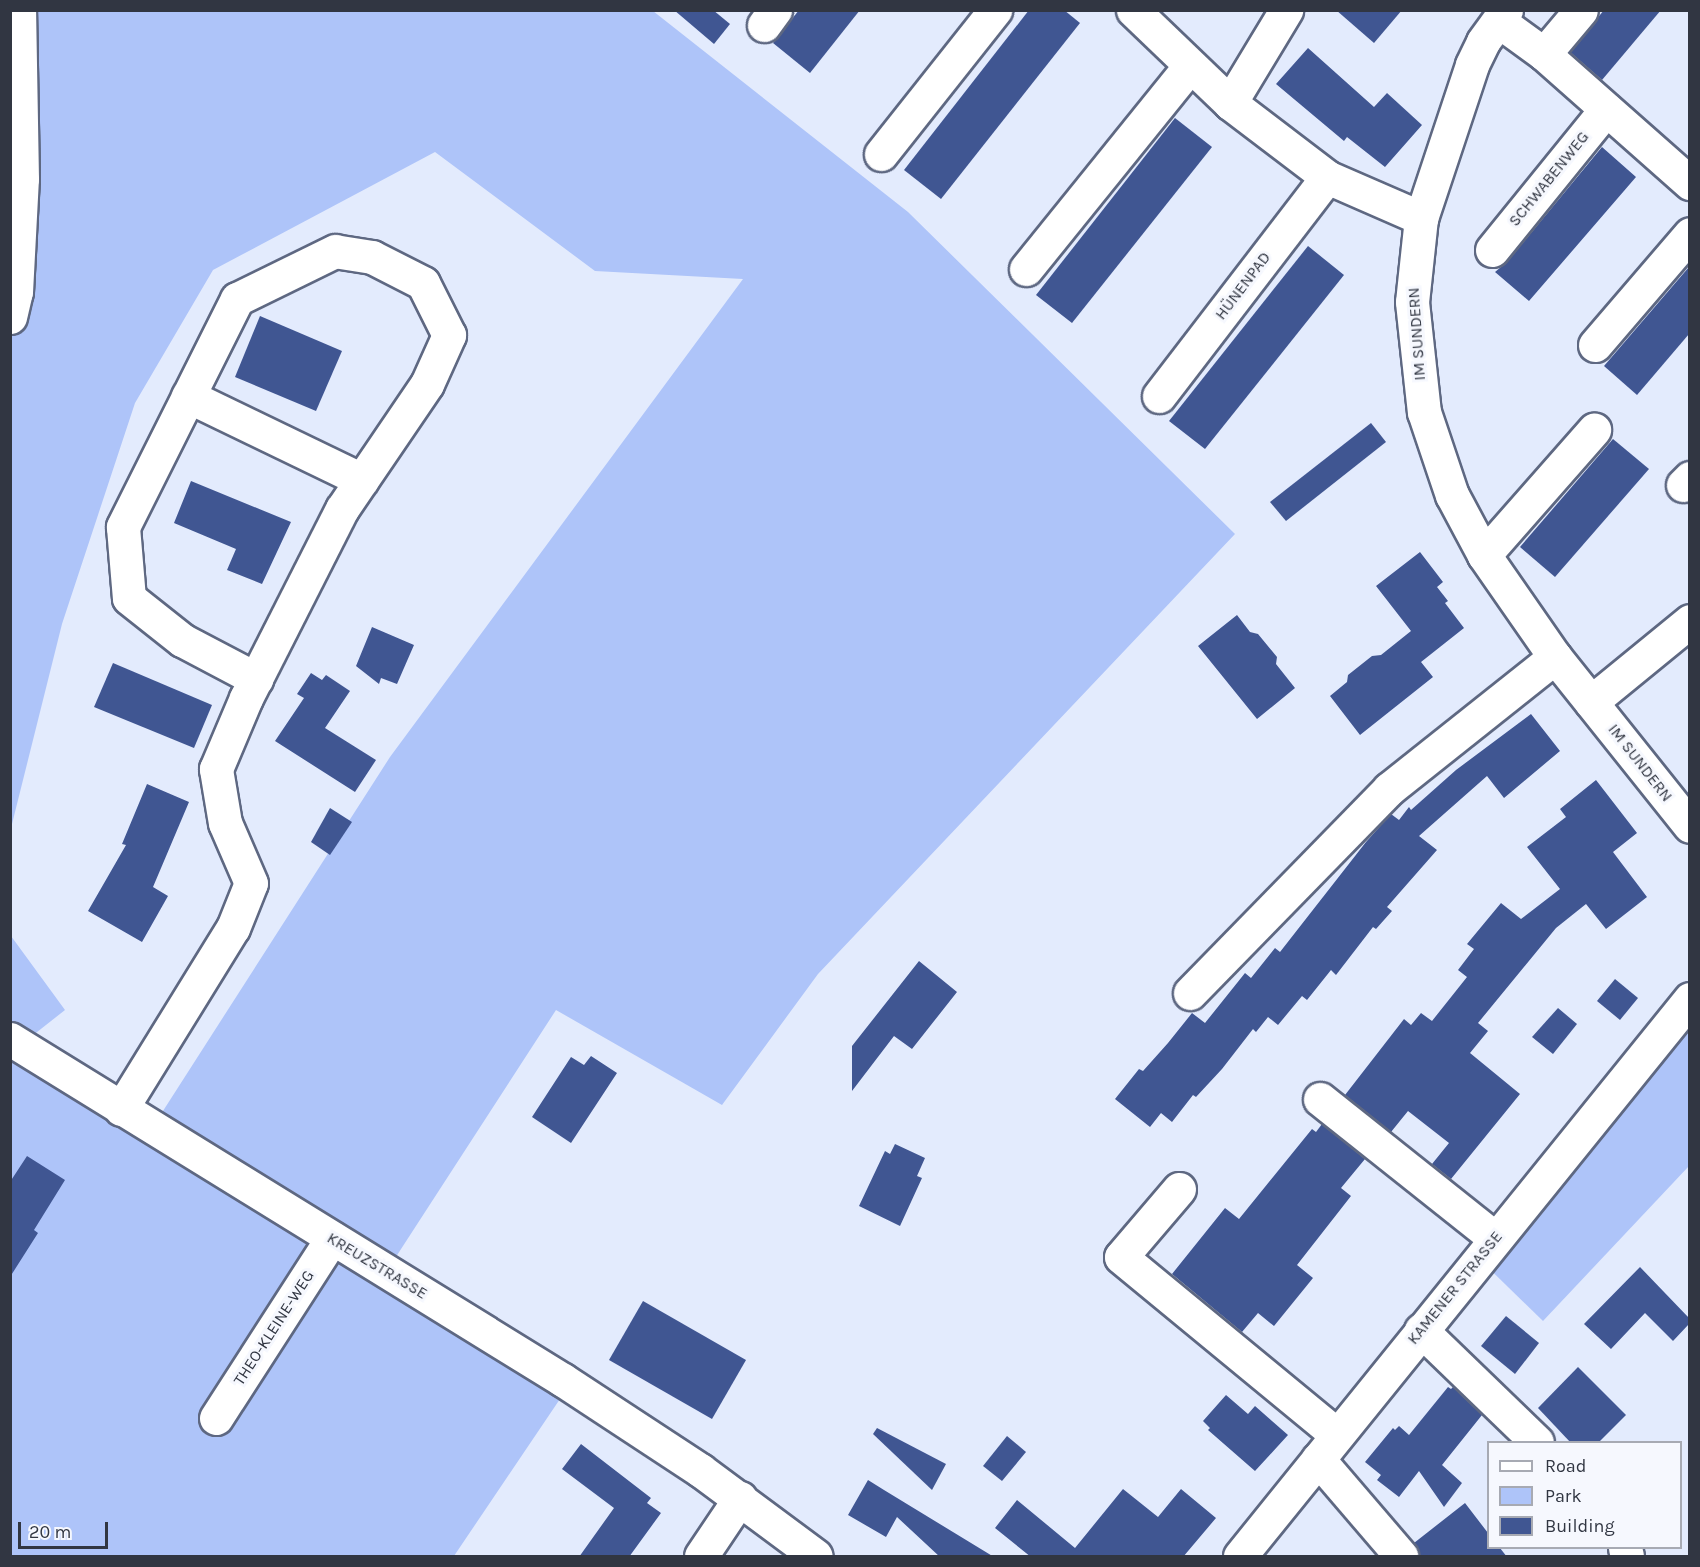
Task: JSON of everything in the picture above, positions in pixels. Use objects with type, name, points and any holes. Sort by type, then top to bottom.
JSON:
[{"type":"street","points":[[10,317],[16,291],[22,179],[19,10]]},
{"type":"street","points":[[880,154],[994,10]]},
{"type":"street","points":[[1230,103],[1286,10]]},
{"type":"street","points":[[1544,54],[1581,10]]},
{"type":"street","points":[[1137,12],[1189,67],[1230,103],[1327,177],[1421,218]]},
{"type":"street","points":[[1503,16],[1689,183]]},
{"type":"street","name":"IM SUNDERN","points":[[1503,16],[1483,42],[1472,64],[1421,218],[1412,302],[1424,412],[1452,495],[1485,555],[1555,657],[1689,826]]},
{"type":"street","points":[[1026,269],[1189,67]]},
{"type":"street","name":"SCHWABENWEG","points":[[1492,250],[1606,109]]},
{"type":"street","name":"HÜNENPAD","points":[[1159,396],[1327,177]]},
{"type":"street","points":[[1595,345],[1689,234]]},
{"type":"street","points":[[121,1109],[233,928],[251,883],[225,823],[216,769],[255,679],[342,509],[427,384],[449,335],[423,283],[372,257],[335,251],[237,299],[123,527],[129,598],[182,640],[255,679]]},
{"type":"street","points":[[188,396],[362,480]]},
{"type":"street","points":[[1485,555],[1594,430]]},
{"type":"street","points":[[1591,702],[1689,621]]},
{"type":"street","points":[[1190,993],[1389,789],[1555,657]]},
{"type":"street","name":"KAMENER STRASSE","points":[[1240,1557],[1680,1010]]},
{"type":"street","name":"KREUZSTRASSE","points":[[10,1039],[573,1386],[740,1498],[816,1557]]},
{"type":"street","points":[[1320,1099],[1495,1238]]},
{"type":"street","points":[[1179,1189],[1121,1257],[1327,1447],[1401,1557]]},
{"type":"street","name":"THEO-KLEINE-WEG","points":[[216,1418],[332,1238]]},
{"type":"street","points":[[1421,1330],[1536,1441]]},
{"type":"street","points":[[701,1557],[740,1498]]},
{"type":"green space","points":[[10,11],[653,11],[908,212],[1235,534],[818,974],[722,1105],[556,1010],[379,1283],[562,1396],[454,1556],[11,1556],[11,936],[65,1010],[32,1036],[145,1139],[390,757],[743,279],[595,271],[435,152],[213,270],[135,403],[62,624],[11,828]]},
{"type":"green space","points":[[1689,990],[1689,1166],[1543,1321],[1469,1249]]},
{"type":"building","points":[[674,10],[713,10],[730,24],[714,44]]},
{"type":"building","points":[[799,10],[860,10],[810,73],[773,43]]},
{"type":"building","points":[[1029,10],[1064,10],[1080,23],[941,199],[904,170]]},
{"type":"building","points":[[1336,10],[1402,10],[1374,43]]},
{"type":"building","points":[[1604,10],[1661,10],[1602,80],[1570,52]]},
{"type":"building","points":[[1308,48],[1374,107],[1387,93],[1422,125],[1385,167],[1347,137],[1344,141],[1276,84]]},
{"type":"building","points":[[1175,118],[1212,147],[1072,323],[1036,295]]},
{"type":"building","points":[[1602,147],[1636,177],[1529,301],[1495,272],[1507,262]]},
{"type":"building","points":[[1308,246],[1344,275],[1205,449],[1169,421]]},
{"type":"building","points":[[1689,267],[1689,334],[1637,395],[1604,366]]},
{"type":"building","points":[[260,316],[342,351],[316,411],[235,377]]},
{"type":"building","points":[[1371,423],[1386,442],[1286,521],[1270,502]]},
{"type":"building","points":[[1613,439],[1649,469],[1555,577],[1520,547]]},
{"type":"building","points":[[191,481],[291,522],[262,584],[227,570],[236,549],[174,523]]},
{"type":"building","points":[[1420,552],[1443,582],[1437,587],[1448,601],[1445,603],[1464,628],[1421,662],[1433,677],[1360,735],[1330,696],[1347,682],[1348,675],[1372,656],[1381,655],[1411,631],[1376,586]]},
{"type":"building","points":[[1237,615],[1250,632],[1258,634],[1277,657],[1276,664],[1295,688],[1257,719],[1198,646]]},
{"type":"building","points":[[372,627],[414,645],[397,684],[381,678],[379,684],[356,666]]},
{"type":"building","points":[[113,663],[212,705],[194,748],[94,707]]},
{"type":"building","points":[[311,673],[322,680],[326,675],[350,691],[325,728],[376,760],[355,792],[275,741],[304,698],[297,694]]},
{"type":"building","points":[[1531,714],[1560,751],[1504,798],[1487,776],[1419,836],[1437,850],[1387,907],[1392,911],[1376,929],[1373,927],[1336,975],[1331,970],[1307,1000],[1302,996],[1278,1025],[1268,1017],[1256,1032],[1253,1029],[1222,1069],[1196,1097],[1193,1095],[1172,1122],[1161,1113],[1150,1127],[1115,1099],[1139,1069],[1143,1071],[1192,1013],[1205,1023],[1245,973],[1251,978],[1275,948],[1280,952],[1366,842],[1391,814],[1399,820],[1409,807],[1411,810],[1456,770]]},
{"type":"building","points":[[1596,780],[1637,833],[1613,852],[1647,897],[1606,929],[1586,904],[1556,928],[1478,1023],[1488,1031],[1470,1053],[1520,1094],[1451,1179],[1432,1164],[1449,1143],[1408,1111],[1391,1132],[1345,1095],[1404,1019],[1411,1025],[1421,1013],[1432,1021],[1467,977],[1458,970],[1474,949],[1467,944],[1501,903],[1521,919],[1560,889],[1527,847],[1566,817],[1560,809]]},
{"type":"building","points":[[147,784],[189,802],[153,887],[168,896],[142,942],[88,911],[126,845],[122,844]]},
{"type":"building","points":[[330,808],[352,822],[330,855],[311,842]]},
{"type":"building","points":[[919,961],[957,992],[912,1049],[894,1036],[852,1091],[852,1046]]},
{"type":"building","points":[[1615,979],[1638,998],[1620,1020],[1597,1001]]},
{"type":"building","points":[[1558,1008],[1577,1024],[1553,1054],[1532,1037]]},
{"type":"building","points":[[591,1056],[617,1073],[571,1143],[532,1117],[571,1057],[584,1065]]},
{"type":"building","points":[[1322,1124],[1365,1159],[1341,1188],[1351,1196],[1297,1265],[1313,1278],[1274,1326],[1258,1313],[1242,1332],[1172,1274],[1225,1208],[1239,1219],[1312,1129],[1316,1132]]},
{"type":"building","points":[[895,1144],[925,1158],[917,1176],[922,1178],[900,1226],[859,1206],[885,1151],[890,1154]]},
{"type":"building","points":[[27,1156],[65,1180],[34,1230],[38,1233],[10,1277],[10,1182]]},
{"type":"building","points":[[1640,1267],[1689,1318],[1689,1324],[1673,1341],[1645,1313],[1611,1349],[1584,1324]]},
{"type":"building","points":[[643,1301],[746,1360],[712,1419],[609,1360]]},
{"type":"building","points":[[1506,1316],[1539,1343],[1515,1374],[1481,1346]]},
{"type":"building","points":[[1578,1367],[1626,1415],[1600,1441],[1569,1441],[1538,1408]]},
{"type":"building","points":[[1448,1387],[1451,1389],[1453,1387],[1482,1415],[1442,1465],[1462,1483],[1444,1507],[1419,1471],[1399,1497],[1377,1480],[1381,1475],[1365,1462],[1393,1428],[1395,1430],[1399,1426],[1409,1435]]},
{"type":"building","points":[[1226,1395],[1248,1414],[1255,1406],[1288,1435],[1255,1471],[1208,1430],[1210,1428],[1203,1421]]},
{"type":"building","points":[[877,1428],[946,1464],[932,1490],[873,1434]]},
{"type":"building","points":[[1007,1436],[1026,1452],[1002,1481],[983,1466]]},
{"type":"building","points":[[581,1444],[651,1498],[647,1503],[661,1513],[629,1557],[579,1557],[614,1508],[562,1469]]},
{"type":"building","points":[[868,1480],[994,1557],[940,1557],[897,1517],[886,1537],[848,1515]]},
{"type":"building","points":[[1123,1489],[1158,1517],[1181,1489],[1216,1518],[1183,1557],[1031,1557],[995,1528],[1017,1500],[1075,1548]]},
{"type":"building","points":[[1465,1503],[1487,1532],[1487,1549],[1501,1549],[1507,1557],[1419,1557],[1414,1543]]}]
